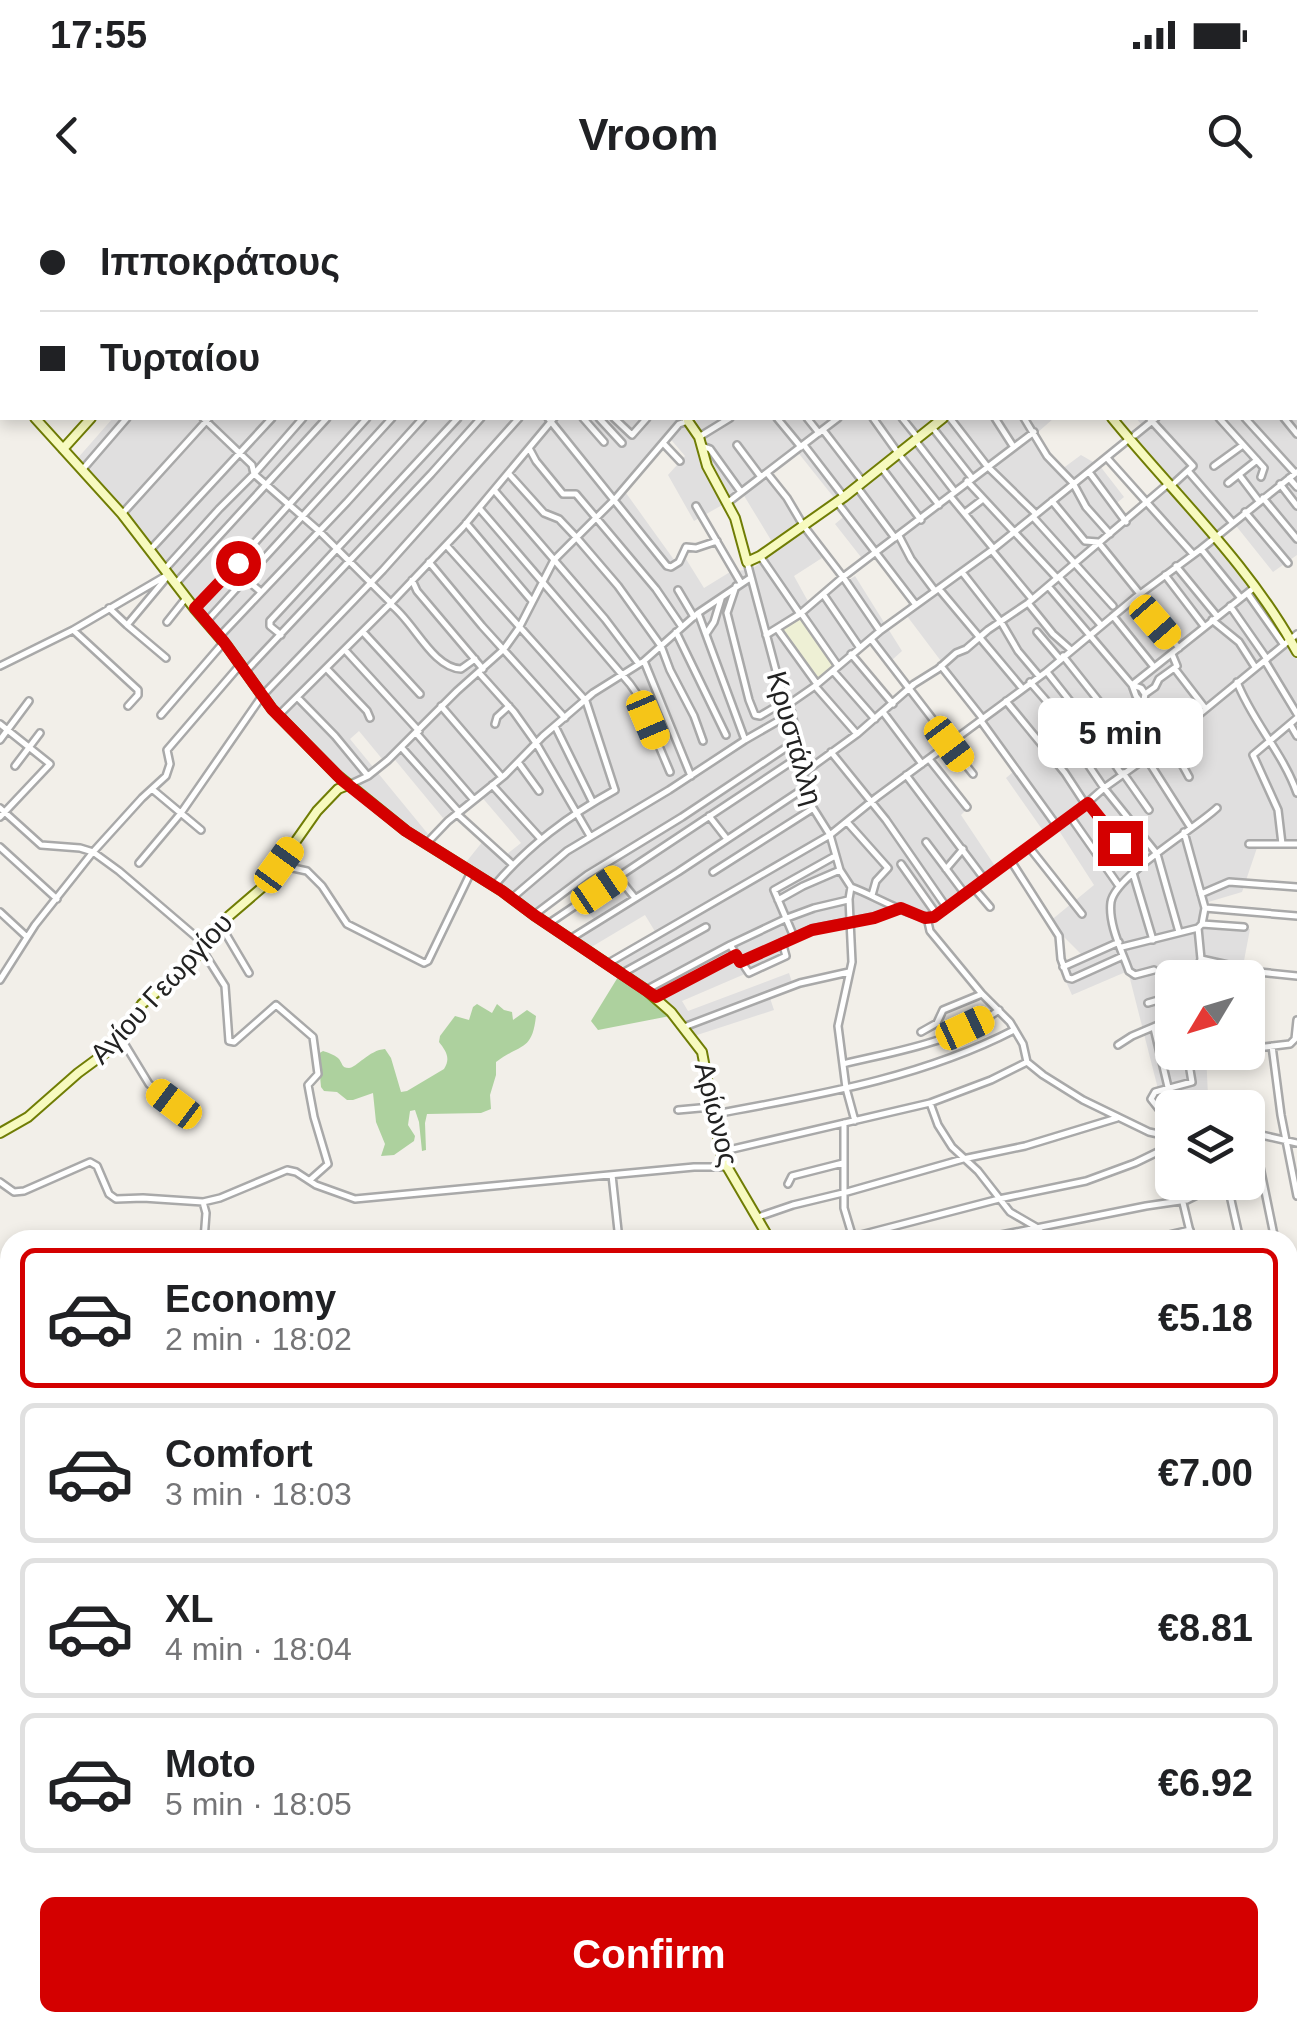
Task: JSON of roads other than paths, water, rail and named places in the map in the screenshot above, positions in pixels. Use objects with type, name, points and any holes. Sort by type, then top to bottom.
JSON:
[{"type":"street","points":[[41,420],[64,448],[89,420]]},
{"type":"street","points":[[82,469],[125,420]]},
{"type":"street","points":[[122,514],[205,420]]},
{"type":"street","points":[[207,420],[252,464],[254,474],[371,582],[442,662],[459,670],[475,659]]},
{"type":"street","points":[[150,550],[270,420]]},
{"type":"street","points":[[127,625],[165,570],[302,420]]},
{"type":"street","points":[[176,584],[325,420]]},
{"type":"street","points":[[195,608],[365,420]]},
{"type":"street","points":[[206,622],[390,420]]},
{"type":"street","points":[[161,715],[261,592],[421,420]]},
{"type":"street","points":[[281,635],[269,622],[456,420]]},
{"type":"street","points":[[0,980],[3,966],[93,852],[169,772],[166,750],[281,635],[478,420]]},
{"type":"street","points":[[139,864],[181,813],[262,696],[454,493],[517,420]]},
{"type":"street","points":[[278,716],[446,545],[550,420]]},
{"type":"street","points":[[552,420],[670,568],[686,547],[717,542]]},
{"type":"street","points":[[586,420],[604,442]]},
{"type":"street","points":[[602,420],[622,443]]},
{"type":"street","points":[[616,420],[630,434],[645,420]]},
{"type":"street","points":[[634,420],[640,426]]},
{"type":"street","points":[[348,785],[368,776],[402,748],[504,649],[554,560],[685,420]]},
{"type":"street","name":"Κρυστάλλη","points":[[687,420],[738,526],[778,682],[792,713],[806,788],[850,887]]},
{"type":"street","points":[[727,420],[699,441],[710,449],[742,492]]},
{"type":"street","points":[[779,420],[802,446],[916,605]]},
{"type":"street","points":[[809,420],[860,484],[911,559],[1022,688]]},
{"type":"street","points":[[727,503],[834,420]]},
{"type":"street","points":[[874,420],[939,505]]},
{"type":"street","points":[[903,420],[964,513],[1053,634],[1070,650]]},
{"type":"street","points":[[747,562],[841,499],[939,420]]},
{"type":"street","points":[[939,420],[1034,515],[1113,606]]},
{"type":"street","points":[[939,420],[983,500],[1101,626]]},
{"type":"street","points":[[996,420],[1014,446]]},
{"type":"street","points":[[1025,420],[1047,456],[1073,483],[1086,507],[1110,534]]},
{"type":"street","points":[[1114,420],[1214,538],[1248,593]]},
{"type":"street","points":[[696,506],[738,585],[728,614],[749,700],[758,717],[816,685],[870,638],[993,550],[1151,420]]},
{"type":"street","points":[[1153,420],[1233,523]]},
{"type":"street","points":[[1220,420],[1264,468],[1262,476]]},
{"type":"street","points":[[1248,420],[1294,474],[1297,487]]},
{"type":"street","points":[[1252,425],[1258,420]]},
{"type":"street","points":[[766,636],[1034,432]]},
{"type":"street","points":[[663,443],[680,461]]},
{"type":"street","points":[[1214,466],[1243,444]]},
{"type":"street","points":[[737,445],[787,498],[803,526],[838,570],[840,580],[880,631]]},
{"type":"street","name":"Αρίωνος","points":[[64,448],[222,639],[278,716],[348,785],[426,844],[656,997],[684,1027],[704,1057],[720,1152],[765,1230]]},
{"type":"street","points":[[529,448],[563,494],[575,493],[656,589],[679,630],[726,735]]},
{"type":"street","points":[[1107,458],[1192,554]]},
{"type":"street","points":[[1228,483],[1257,460]]},
{"type":"street","points":[[882,467],[921,520]]},
{"type":"street","points":[[802,774],[910,688],[1030,601],[1191,469]]},
{"type":"street","points":[[1088,471],[1126,522]]},
{"type":"street","points":[[508,472],[544,513],[558,518],[618,586],[661,646],[702,741]]},
{"type":"street","points":[[1239,474],[1297,539]]},
{"type":"street","points":[[607,964],[830,835],[1046,672],[1294,474]]},
{"type":"street","points":[[1280,484],[1297,506]]},
{"type":"street","points":[[494,490],[641,662],[690,776]]},
{"type":"street","points":[[964,513],[983,500]]},
{"type":"street","points":[[1052,500],[1092,548]]},
{"type":"street","points":[[479,508],[637,694],[670,772]]},
{"type":"street","points":[[1246,512],[1288,563]]},
{"type":"street","points":[[466,523],[532,601]]},
{"type":"street","points":[[1085,542],[1098,542]]},
{"type":"street","points":[[1098,542],[1179,648]]},
{"type":"street","points":[[446,545],[586,700],[616,790],[540,838],[494,886]]},
{"type":"street","points":[[1201,549],[1276,616],[1297,652]]},
{"type":"street","points":[[760,556],[835,668],[875,718]]},
{"type":"street","points":[[430,562],[565,718]]},
{"type":"street","points":[[1176,566],[1256,666]]},
{"type":"street","points":[[233,568],[261,592]]},
{"type":"street","points":[[0,666],[73,630],[165,570]]},
{"type":"street","points":[[962,572],[1039,676]]},
{"type":"street","points":[[1165,576],[1204,626]]},
{"type":"street","points":[[426,844],[603,685],[641,662],[750,578]]},
{"type":"street","points":[[412,580],[536,742],[590,836]]},
{"type":"street","points":[[1048,586],[1132,685],[1189,777]]},
{"type":"street","points":[[678,590],[706,634],[745,740]]},
{"type":"street","points":[[1132,685],[1248,593]]},
{"type":"street","points":[[824,594],[860,648]]},
{"type":"street","points":[[706,634],[722,596]]},
{"type":"street","points":[[167,622],[186,598]]},
{"type":"street","points":[[1230,606],[1297,716],[1253,754],[1278,810],[1282,844]]},
{"type":"street","points":[[109,608],[166,658]]},
{"type":"street","points":[[1113,616],[1154,667]]},
{"type":"street","points":[[73,630],[138,691],[128,706]]},
{"type":"street","points":[[778,630],[816,685],[857,734]]},
{"type":"street","points":[[363,632],[420,694]]},
{"type":"street","points":[[1038,632],[1144,759],[1191,828]]},
{"type":"street","points":[[870,638],[973,774]]},
{"type":"street","points":[[1155,1132],[1118,1118],[1059,1086],[1028,1062],[1014,1030],[930,930],[928,922],[1087,804],[1290,640]]},
{"type":"street","points":[[345,650],[474,800]]},
{"type":"street","points":[[851,654],[893,704]]},
{"type":"street","points":[[1142,704],[1145,694],[1155,688],[1159,679],[1175,669],[1172,654]]},
{"type":"street","points":[[941,666],[1057,826]]},
{"type":"street","points":[[326,668],[370,718]]},
{"type":"street","points":[[1175,669],[1204,708]]},
{"type":"street","points":[[1046,672],[1149,810]]},
{"type":"street","points":[[1030,682],[1063,720]]},
{"type":"street","points":[[1236,682],[1297,792]]},
{"type":"street","points":[[1132,685],[1145,694]]},
{"type":"street","points":[[297,697],[368,776]]},
{"type":"street","points":[[1006,700],[1120,843]]},
{"type":"street","points":[[0,740],[29,701]]},
{"type":"street","points":[[442,706],[502,777]]},
{"type":"street","points":[[495,724],[509,706]]},
{"type":"street","points":[[883,712],[922,764]]},
{"type":"street","points":[[512,898],[567,850],[792,713]]},
{"type":"street","points":[[0,724],[48,761],[49,766],[2,812],[44,846],[93,852],[120,871],[202,945],[225,986],[229,1042],[234,1042],[275,1006],[313,1037],[318,1074],[308,1085],[328,1164],[310,1180]]},
{"type":"street","points":[[1290,724],[1297,736]]},
{"type":"street","points":[[554,726],[593,802]]},
{"type":"street","points":[[15,766],[40,733]]},
{"type":"street","points":[[1070,738],[1157,854],[1180,932]]},
{"type":"street","points":[[534,915],[587,875],[796,740]]},
{"type":"street","points":[[402,748],[458,813],[512,864]]},
{"type":"street","points":[[831,752],[947,908]]},
{"type":"street","points":[[548,924],[800,756]]},
{"type":"street","points":[[929,759],[967,807]]},
{"type":"street","points":[[518,762],[539,791]]},
{"type":"street","points":[[906,775],[985,880]]},
{"type":"street","name":"Αγίου Γεωργίου","points":[[0,1133],[36,1111],[107,1053],[142,1004],[185,970],[219,923],[265,885],[325,802],[348,785]]},
{"type":"street","points":[[492,785],[540,838]]},
{"type":"street","points":[[570,939],[806,788]]},
{"type":"street","points":[[152,789],[202,830]]},
{"type":"street","points":[[714,872],[813,808]]},
{"type":"street","points":[[1154,970],[1133,975],[1129,971],[1111,908],[1114,895],[1133,873],[1218,808]]},
{"type":"street","points":[[710,816],[727,839]]},
{"type":"street","points":[[1070,816],[1118,886]]},
{"type":"street","points":[[846,822],[888,868],[876,881],[872,895]]},
{"type":"street","points":[[1184,832],[1205,908],[1200,926],[1201,960]]},
{"type":"street","points":[[926,842],[965,894]]},
{"type":"street","points":[[1249,844],[1297,844]]},
{"type":"street","points":[[0,847],[57,898]]},
{"type":"street","points":[[1029,847],[1082,914]]},
{"type":"street","points":[[946,870],[963,849]]},
{"type":"street","points":[[794,937],[774,889],[836,856]]},
{"type":"street","points":[[1011,862],[1059,936],[1068,978],[1124,956]]},
{"type":"street","points":[[901,864],[933,917]]},
{"type":"street","points":[[279,865],[307,871],[347,924],[424,963],[470,872]]},
{"type":"street","points":[[778,900],[840,870]]},
{"type":"street","points":[[1133,873],[1153,940]]},
{"type":"street","points":[[618,877],[636,898]]},
{"type":"street","points":[[1201,894],[1225,882],[1297,887]]},
{"type":"street","points":[[855,1121],[842,1064],[838,1018],[852,962],[850,887],[933,917]]},
{"type":"street","points":[[974,888],[990,906]]},
{"type":"street","points":[[646,990],[788,918],[849,900]]},
{"type":"street","points":[[740,962],[812,930],[901,908]]},
{"type":"street","points":[[1205,908],[1297,916]]},
{"type":"street","points":[[0,912],[28,937]]},
{"type":"street","points":[[219,923],[249,973]]},
{"type":"street","points":[[621,974],[706,926]]},
{"type":"street","points":[[1063,967],[1120,945],[1200,926],[1244,927]]},
{"type":"street","points":[[730,945],[748,973],[785,957],[782,942]]},
{"type":"street","points":[[656,997],[736,955]]},
{"type":"street","points":[[684,1027],[800,984],[850,972]]},
{"type":"street","points":[[1265,973],[1297,976]]},
{"type":"street","points":[[921,1032],[936,1023],[943,1010],[982,994]]},
{"type":"street","points":[[1148,1003],[1155,1001]]},
{"type":"street","points":[[842,1064],[920,1046],[999,1010]]},
{"type":"street","points":[[1265,1047],[1290,1044],[1297,1020]]},
{"type":"street","points":[[1118,1046],[1154,1028],[1168,1087]]},
{"type":"street","points":[[678,1110],[714,1110],[846,1088],[934,1065],[1014,1030]]},
{"type":"street","points":[[120,1038],[149,1084],[174,1104]]},
{"type":"street","points":[[1272,1046],[1297,1196]]},
{"type":"street","points":[[720,1152],[930,1104],[1028,1062]]},
{"type":"street","points":[[1160,1090],[1190,1083],[1191,1070]]},
{"type":"street","points":[[930,1104],[944,1136],[963,1159],[978,1170],[1010,1212],[1039,1230]]},
{"type":"street","points":[[758,1217],[793,1204],[1024,1146],[1118,1118]]},
{"type":"street","points":[[844,1123],[844,1208],[850,1230]]},
{"type":"street","points":[[1265,1135],[1297,1144]]},
{"type":"street","points":[[885,1230],[999,1198],[1086,1181],[1155,1153]]},
{"type":"street","points":[[0,1182],[14,1192],[24,1191],[90,1162],[116,1199],[203,1202],[287,1170],[316,1186],[355,1199],[726,1166]]},
{"type":"street","points":[[788,1184],[792,1176],[843,1163]]},
{"type":"street","points":[[612,1175],[618,1230]]},
{"type":"street","points":[[1265,1197],[1273,1230]]},
{"type":"street","points":[[1022,1230],[1183,1200],[1190,1230]]},
{"type":"street","points":[[1230,1200],[1238,1230]]},
{"type":"street","points":[[203,1202],[205,1230]]}]
